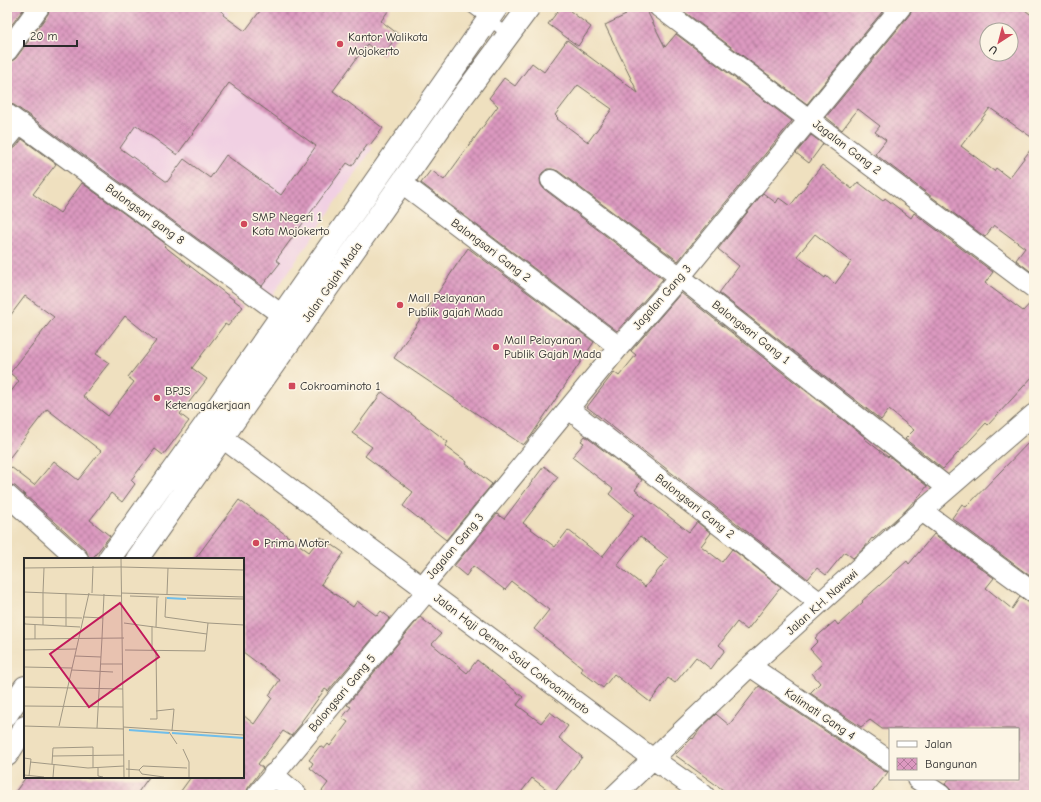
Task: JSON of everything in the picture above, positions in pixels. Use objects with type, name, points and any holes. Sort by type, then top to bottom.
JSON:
[{"type":"main road","name":"Jalan Gajah Mada","points":[[138,558],[454,108],[529,7]]},
{"type":"main road","name":"Jalan Gajah Mada","points":[[110,558],[298,292],[485,11]]},
{"type":"main road","points":[[298,292],[315,305]]},
{"type":"main road","points":[[7,714],[24,688]]},
{"type":"main road","points":[[7,755],[24,729]]},
{"type":"street","points":[[7,51],[39,7]]},
{"type":"street","name":"Jagalan Gang 2","points":[[659,7],[1034,288]]},
{"type":"street","name":"Jagalan Gang 3","points":[[424,589],[619,347],[680,277],[901,7]]},
{"type":"street","points":[[7,139],[13,118]]},
{"type":"street","name":"Balongsari gang 8","points":[[13,118],[282,314]]},
{"type":"street","name":"Balongsari Gang 1","points":[[551,180],[680,277],[948,488]]},
{"type":"street","name":"Balongsari Gang 2","points":[[402,183],[619,347]]},
{"type":"street","name":"Balongsari Gang 2","points":[[569,409],[820,603]]},
{"type":"street","name":"Jalan K.H. Nawawi","points":[[615,795],[750,666],[922,511],[1034,414]]},
{"type":"street","name":"Jalan Haji Oemar Said Cokroaminoto","points":[[205,425],[653,759],[704,795]]},
{"type":"street","points":[[7,495],[77,558]]},
{"type":"street","points":[[922,511],[1034,593]]},
{"type":"street","name":"Balongsari Gang 5","points":[[257,795],[424,589]]},
{"type":"street","name":"Kalimati Gang 4","points":[[750,666],[889,760]]},
{"type":"street","points":[[273,774],[296,795]]},
{"type":"street","points":[[918,780],[941,795]]},
{"type":"lane","points":[[485,11],[509,35]]},
{"type":"shaded area","name":"SMP Negeri 1 Kota Mojokerto","points":[[114,7],[220,7],[229,13],[214,32],[373,148],[270,299],[29,124]]},
{"type":"building","points":[[7,7],[25,7],[7,31]]},
{"type":"building","name":"SMP Negeri 1 Kota Mojokerto","points":[[50,7],[215,7],[224,13],[223,15],[245,31],[263,7],[315,7],[323,13],[327,7],[391,7],[381,21],[398,34],[383,56],[367,44],[333,91],[383,128],[370,145],[368,144],[352,166],[347,163],[276,260],[280,263],[262,286],[27,114],[14,105],[7,103],[7,62],[16,58],[48,14]],"holes":[[[229,83],[316,146],[281,195],[226,155],[210,178],[184,159],[167,182],[120,148],[136,125],[177,155]]]},
{"type":"building","points":[[561,7],[565,7],[591,27],[578,46],[548,24]]},
{"type":"building","points":[[615,7],[645,7],[665,47],[676,34],[792,121],[678,261],[558,171],[547,169],[542,173],[540,179],[541,185],[544,189],[663,279],[617,331],[421,183],[431,170],[444,180],[498,106],[489,98],[504,78],[515,86],[532,63],[544,72],[567,40],[638,93],[605,25],[626,15]],"holes":[[[578,85],[612,109],[588,142],[557,119],[558,118],[555,115]]]},
{"type":"building","points":[[678,7],[886,7],[807,104]]},
{"type":"building","points":[[912,7],[1021,7],[1034,17],[1034,139],[990,108],[961,146],[994,171],[996,168],[1009,178],[1034,145],[1034,274],[1016,260],[1025,248],[994,225],[985,237],[875,154],[886,140],[875,132],[880,126],[858,109],[842,130],[826,117],[910,14]]},
{"type":"building","points":[[811,135],[823,144],[809,163],[796,153]]},
{"type":"building","points":[[22,139],[56,164],[33,194],[60,213],[82,183],[166,244],[164,246],[243,307],[228,326],[225,324],[192,368],[207,379],[180,414],[189,421],[163,455],[155,449],[131,480],[135,484],[122,502],[111,493],[90,520],[110,536],[93,558],[89,558],[86,550],[15,486],[7,484],[7,464],[34,485],[54,461],[78,480],[101,451],[47,409],[7,461],[7,397],[19,381],[10,373],[54,317],[25,296],[7,320],[7,150],[11,150],[16,147]],"holes":[[[125,316],[156,341],[128,377],[134,382],[108,416],[83,396],[109,363],[96,354]]]},
{"type":"building","points":[[822,165],[852,189],[858,182],[883,201],[885,198],[911,218],[914,213],[993,272],[985,283],[1023,311],[1034,299],[1034,375],[988,425],[986,423],[943,469],[905,439],[914,430],[889,410],[881,420],[719,293],[739,266],[718,249],[763,193],[776,203],[779,198],[790,206]],"holes":[[[815,234],[851,262],[835,284],[797,256]]]},
{"type":"building","name":"Mall Pelayanan Publik Gajah Mada","points":[[468,248],[594,342],[531,436],[523,445],[394,358]]},
{"type":"building","points":[[681,293],[866,438],[865,439],[927,486],[915,502],[913,502],[873,539],[872,538],[853,558],[845,552],[826,575],[817,568],[808,579],[587,407],[614,372],[619,376],[636,355],[631,351]]},
{"type":"building","points":[[382,392],[448,442],[445,446],[467,462],[466,464],[492,484],[446,540],[403,506],[413,492],[365,456],[372,447],[352,433]]},
{"type":"building","points":[[585,436],[642,480],[635,490],[689,532],[697,522],[711,533],[701,546],[722,562],[732,549],[781,587],[747,630],[737,622],[719,645],[725,650],[711,669],[696,657],[675,683],[668,678],[650,702],[614,674],[603,688],[581,671],[583,668],[534,629],[549,610],[512,582],[505,590],[473,566],[466,576],[454,566],[497,514],[504,519],[544,466],[558,477],[523,523],[555,547],[568,530],[602,557],[634,515],[609,494],[613,489],[572,457],[584,443],[581,441]],"holes":[[[640,536],[668,558],[645,587],[617,565]]]},
{"type":"building","points":[[1034,437],[1034,579],[952,518],[962,504],[966,507]]},
{"type":"building","points":[[239,500],[309,552],[321,537],[344,553],[321,584],[353,607],[357,601],[377,616],[381,611],[390,618],[328,691],[325,689],[301,722],[302,723],[291,736],[283,731],[258,764],[263,768],[248,788],[246,795],[178,795],[190,778],[244,778],[244,716],[254,724],[272,698],[269,695],[280,680],[244,653],[244,558],[196,558]]},
{"type":"building","points":[[934,534],[994,578],[986,588],[1012,609],[1020,597],[1034,604],[1034,795],[952,795],[951,790],[945,784],[948,780],[1019,780],[1019,728],[882,729],[870,720],[861,727],[810,693],[820,683],[812,673],[823,663],[810,649],[818,641],[815,638],[835,621],[838,625],[863,602],[862,601],[907,561],[909,564]]},
{"type":"building","points":[[420,617],[441,634],[432,644],[467,673],[477,660],[523,697],[517,705],[541,723],[550,712],[568,726],[559,738],[582,757],[553,794],[532,778],[519,795],[319,795],[328,783],[310,768],[313,763],[309,760],[320,746],[324,749],[328,744],[330,746],[348,722],[342,718],[351,707],[347,705]]},
{"type":"building","points":[[759,686],[884,771],[888,772],[870,795],[730,795],[675,755],[692,738],[693,739],[700,729],[716,714],[729,725]]},
{"type":"building","points":[[25,778],[148,778],[136,795],[13,795]]},
{"type":"place","name":"Kantor Walikota Mojokerto","points":[[340,44]]},
{"type":"place","name":"SMP Negeri 1 Kota Mojokerto","points":[[244,224]]},
{"type":"place","name":"Mall Pelayanan Publik gajah Mada","points":[[400,305]]},
{"type":"place","name":"Mall Pelayanan Publik Gajah Mada","points":[[496,347]]},
{"type":"place","name":"Cokroaminoto 1","points":[[292,386]]},
{"type":"place","name":"BPJS Ketenagakerjaan","points":[[157,398]]},
{"type":"place","name":"Prima Motor","points":[[256,543]]}]
